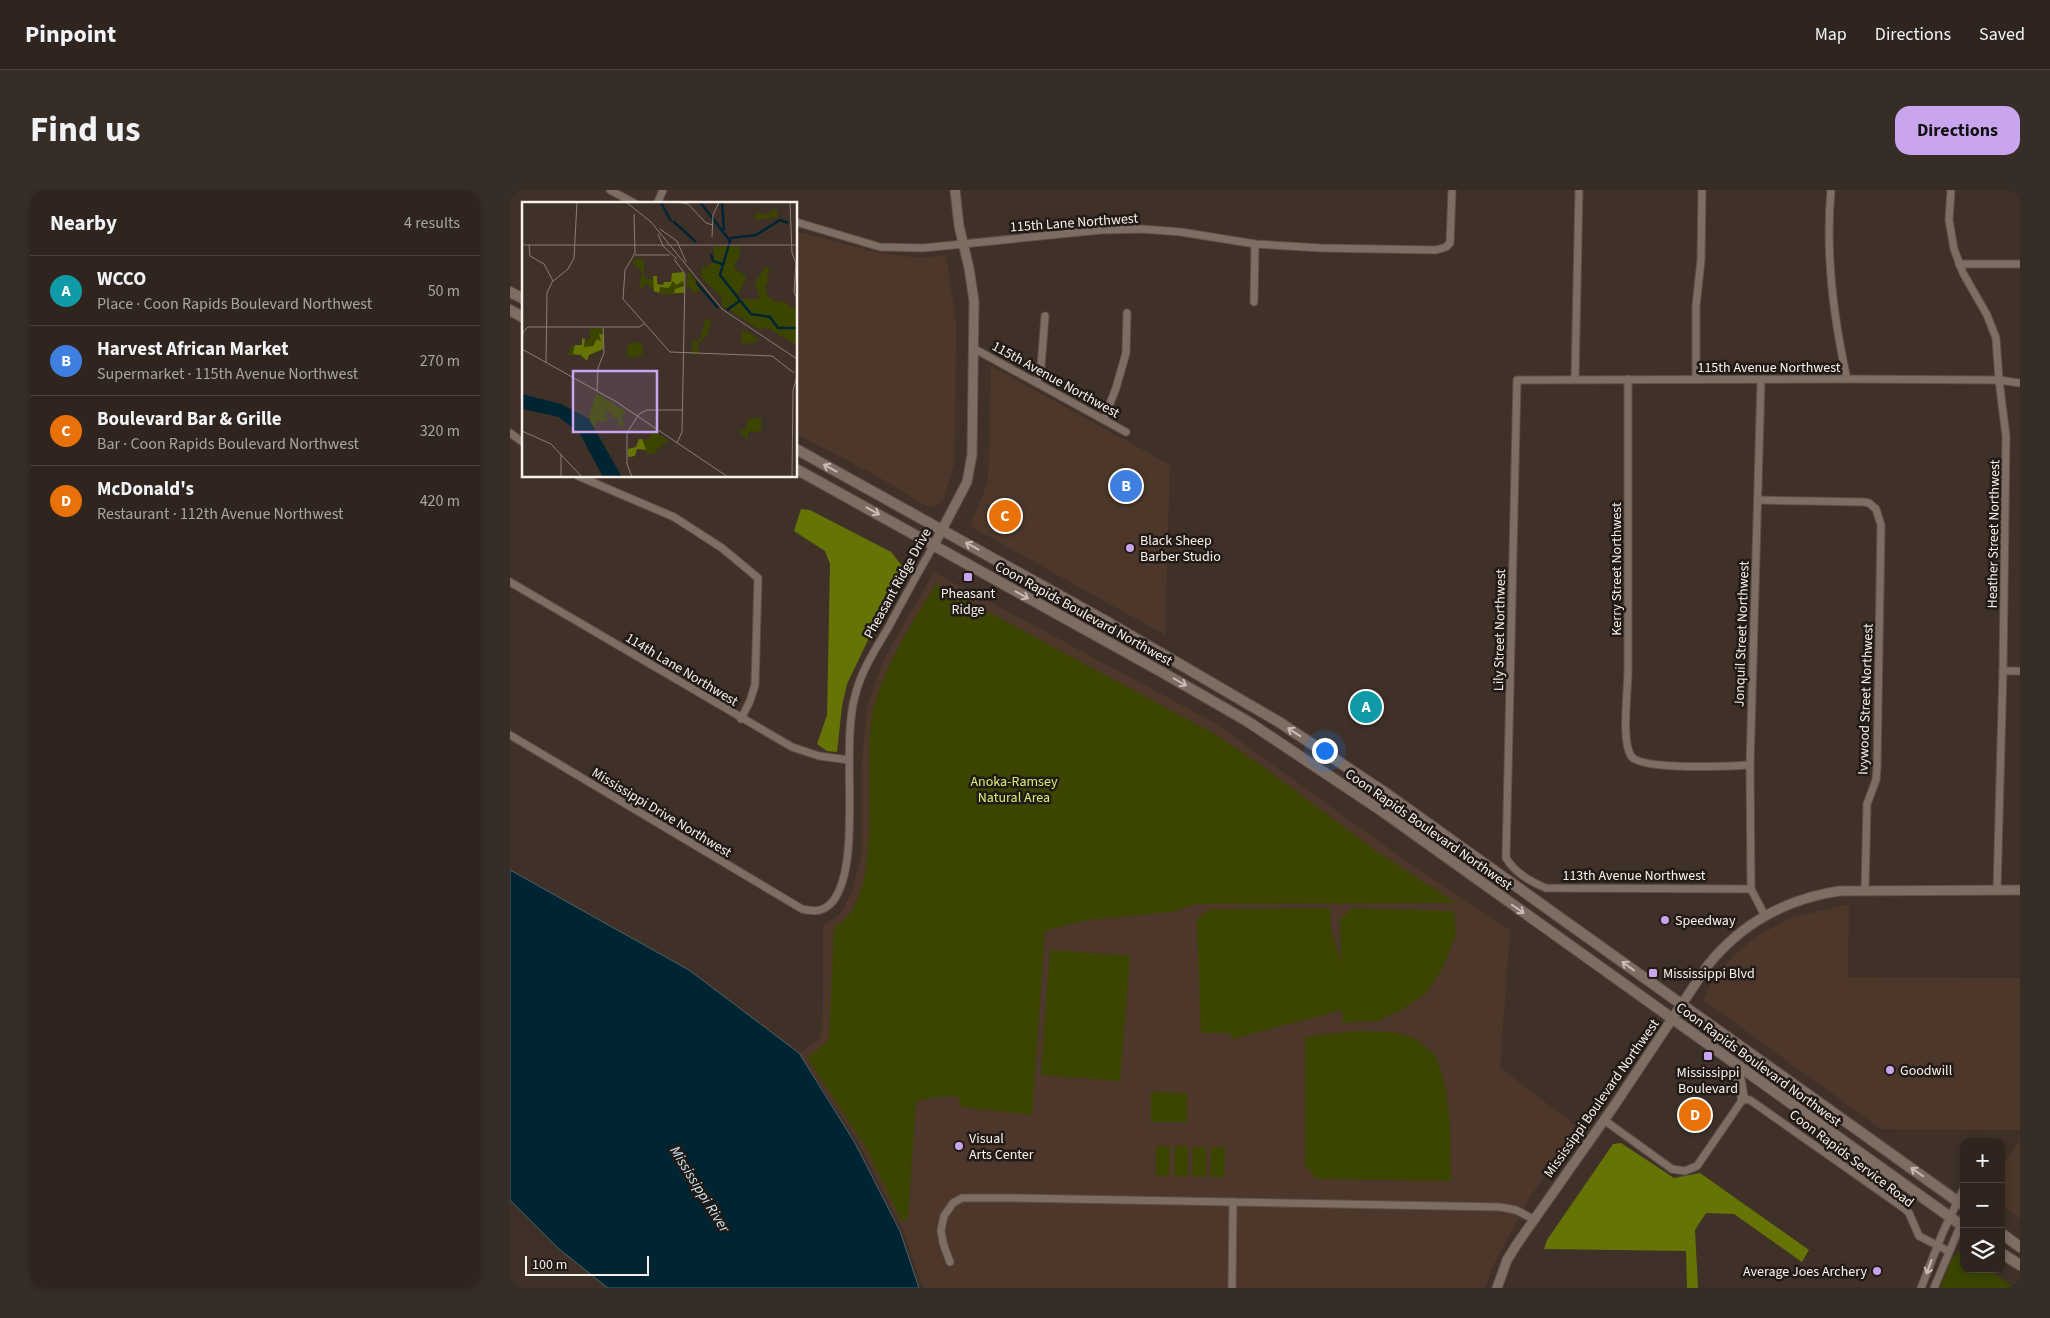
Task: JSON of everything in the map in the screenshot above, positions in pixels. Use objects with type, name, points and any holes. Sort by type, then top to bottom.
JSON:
[{"type":"main road","points":[[510,292],[522,298]]},
{"type":"main road","points":[[510,310],[522,317]]},
{"type":"main road","name":"Coon Rapids Boulevard Northwest","points":[[798,450],[1203,677],[1279,722],[1387,794],[1960,1203]]},
{"type":"main road","name":"Coon Rapids Boulevard Northwest","points":[[798,470],[1160,671],[1299,754],[1382,811],[1950,1217],[1960,1222]]},
{"type":"main road","points":[[1737,1065],[1743,1099]]},
{"type":"main road","points":[[2005,1236],[2020,1246]]},
{"type":"main road","points":[[2005,1256],[2020,1266]]},
{"type":"street","points":[[610,190],[632,202]]},
{"type":"street","points":[[658,202],[662,190]]},
{"type":"street","name":"Pheasant Ridge Drive","points":[[802,909],[815,912],[828,906],[837,894],[843,877],[848,843],[850,721],[859,682],[964,490],[971,466],[974,301],[955,190]]},
{"type":"street","name":"115th Lane Northwest","points":[[798,223],[880,246],[923,248],[1101,230],[1142,229],[1181,232],[1255,244],[1330,248],[1436,250],[1446,247],[1450,243],[1452,190]]},
{"type":"street","points":[[1575,379],[1579,190]]},
{"type":"street","points":[[1696,380],[1696,306],[1701,260],[1702,190]]},
{"type":"street","points":[[1831,190],[1829,211],[1830,270],[1836,326],[1847,379]]},
{"type":"street","name":"Heather Street Northwest","points":[[1951,190],[1949,220],[1954,249],[1966,280],[1982,304],[1996,338],[2006,436],[2003,671],[1997,890]]},
{"type":"street","points":[[1254,302],[1255,244]]},
{"type":"street","points":[[1959,264],[2020,264]]},
{"type":"street","points":[[1104,418],[1116,388],[1126,353],[1127,313]]},
{"type":"street","points":[[1037,382],[1041,366],[1045,316]]},
{"type":"street","name":"115th Avenue Northwest","points":[[974,348],[1104,418],[1126,432]]},
{"type":"street","name":"Kerry Street Northwest","points":[[1628,379],[1628,676],[1626,740],[1632,757],[1639,763],[1678,767],[1750,765]]},
{"type":"street","name":"115th Avenue Northwest","points":[[1517,380],[1847,379],[1999,380],[2020,383]]},
{"type":"street","name":"Lily Street Northwest","points":[[1517,380],[1506,854],[1510,864],[1521,873]]},
{"type":"street","name":"Jonquil Street Northwest","points":[[1751,889],[1750,765],[1761,380]]},
{"type":"street","points":[[510,433],[522,442]]},
{"type":"street","points":[[583,478],[674,518],[722,548],[758,578],[754,685],[750,702],[741,719]]},
{"type":"street","name":"Ivywood Street Northwest","points":[[1758,500],[1863,502],[1876,509],[1880,519],[1877,767],[1876,780],[1867,804],[1865,889]]},
{"type":"street","name":"114th Lane Northwest","points":[[510,582],[741,719],[804,752],[849,760]]},
{"type":"street","points":[[2003,671],[2020,671]]},
{"type":"street","name":"Mississippi Drive Northwest","points":[[510,735],[802,909]]},
{"type":"street","name":"113th Avenue Northwest","points":[[1521,873],[1534,883],[1546,888],[1751,889]]},
{"type":"street","points":[[1751,889],[1765,916]]},
{"type":"street","points":[[1865,889],[2020,890]]},
{"type":"street","name":"Mississippi Boulevard Northwest","points":[[1497,1288],[1507,1260],[1533,1219],[1604,1120],[1723,947],[1740,932],[1765,916],[1792,903],[1816,895],[1865,889]]},
{"type":"street","points":[[1604,1120],[1672,1170],[1685,1171],[1697,1166],[1743,1099]]},
{"type":"street","name":"Coon Rapids Service Road","points":[[1743,1099],[1753,1101],[1904,1209],[1909,1213],[1919,1236],[1948,1251]]},
{"type":"street","points":[[950,1262],[942,1240],[941,1224],[953,1203],[962,1198],[1500,1207],[1516,1210],[1533,1219]]},
{"type":"street","points":[[1232,1288],[1233,1202]]},
{"type":"street","points":[[1921,1288],[1950,1217],[1960,1203]]},
{"type":"street","points":[[1934,1288],[1948,1251],[1960,1228]]},
{"type":"shaded area","points":[[798,232],[875,252],[919,258],[946,255],[956,323],[955,461],[943,501],[935,507],[926,506],[877,476],[798,435]]},
{"type":"shaded area","points":[[991,366],[1170,465],[1165,635],[970,526],[988,482]]},
{"type":"shaded area","points":[[934,572],[1215,723],[1409,863],[1510,930],[1500,1068],[1582,1130],[1551,1167],[1530,1197],[1495,1262],[1485,1288],[923,1288],[903,1230],[857,1140],[799,1053],[820,1039],[823,1004],[823,926],[839,915],[851,894],[861,858],[862,760],[867,707],[883,661]]},
{"type":"shaded area","points":[[1849,904],[1848,977],[2020,978],[2020,1130],[1881,1129],[1703,1000],[1711,983],[1734,955],[1757,936],[1790,918]]},
{"type":"shaded area","points":[[2020,1140],[2020,1219],[2005,1207],[2005,1162]]},
{"type":"green space","points":[[801,509],[810,510],[891,552],[903,567],[847,684],[842,706],[837,752],[827,751],[817,744],[827,715],[830,564],[825,551],[794,531]]},
{"type":"green space","name":"Anoka-Ramsey Natural Area","points":[[936,584],[1213,733],[1258,763],[1376,851],[1456,903],[1196,904],[1172,912],[1087,920],[1045,931],[1032,1115],[961,1107],[957,1096],[936,1097],[916,1102],[908,1218],[902,1222],[865,1146],[807,1058],[829,1040],[834,927],[851,912],[861,889],[867,859],[871,729],[874,706],[893,658]]},
{"type":"green space","points":[[1330,908],[1331,930],[1341,962],[1340,919],[1352,908],[1454,911],[1456,934],[1440,973],[1427,992],[1404,1009],[1377,1021],[1343,1023],[1342,1010],[1232,1039],[1230,1033],[1201,1033],[1197,919],[1210,909]]},
{"type":"green space","points":[[1050,950],[1130,956],[1120,1081],[1041,1075]]},
{"type":"green space","points":[[1356,1031],[1394,1032],[1416,1039],[1436,1056],[1445,1084],[1450,1122],[1451,1181],[1316,1179],[1305,1165],[1305,1037]]},
{"type":"green space","points":[[1151,1092],[1187,1093],[1187,1122],[1151,1122]]},
{"type":"green space","points":[[1621,1143],[1674,1178],[1700,1173],[1809,1250],[1802,1262],[1734,1214],[1706,1213],[1695,1230],[1698,1288],[1687,1288],[1686,1251],[1544,1249],[1547,1240],[1613,1144]]},
{"type":"green space","points":[[1156,1146],[1170,1146],[1169,1176],[1156,1176]]},
{"type":"green space","points":[[1175,1146],[1188,1146],[1188,1176],[1174,1176]]},
{"type":"green space","points":[[1193,1147],[1206,1147],[1206,1177],[1192,1176]]},
{"type":"green space","points":[[1211,1147],[1225,1147],[1224,1177],[1210,1177]]},
{"type":"green space","points":[[1960,1252],[1960,1273],[1994,1273],[2015,1288],[1940,1288],[1952,1258]]},
{"type":"water","name":"Mississippi River","points":[[510,870],[689,970],[799,1053],[855,1143],[900,1231],[919,1288],[608,1288],[559,1249],[510,1200]]},
{"type":"place","name":"Harvest African Market","points":[[1126,486]]},
{"type":"place","name":"Boulevard Bar & Grille","points":[[1005,516]]},
{"type":"place","name":"Black Sheep Barber Studio","points":[[1130,548]]},
{"type":"place","name":"Pheasant Ridge","points":[[968,577]]},
{"type":"place","name":"WCCO","points":[[1366,707]]},
{"type":"place","name":"Speedway","points":[[1665,920]]},
{"type":"place","name":"Mississippi Blvd","points":[[1653,973]]},
{"type":"place","name":"Mississippi Boulevard","points":[[1708,1056]]},
{"type":"place","name":"Goodwill","points":[[1890,1070]]},
{"type":"place","name":"McDonald's","points":[[1695,1115]]},
{"type":"place","name":"Visual Arts Center","points":[[959,1146]]},
{"type":"place","name":"Average Joes Archery","points":[[1877,1271]]}]
